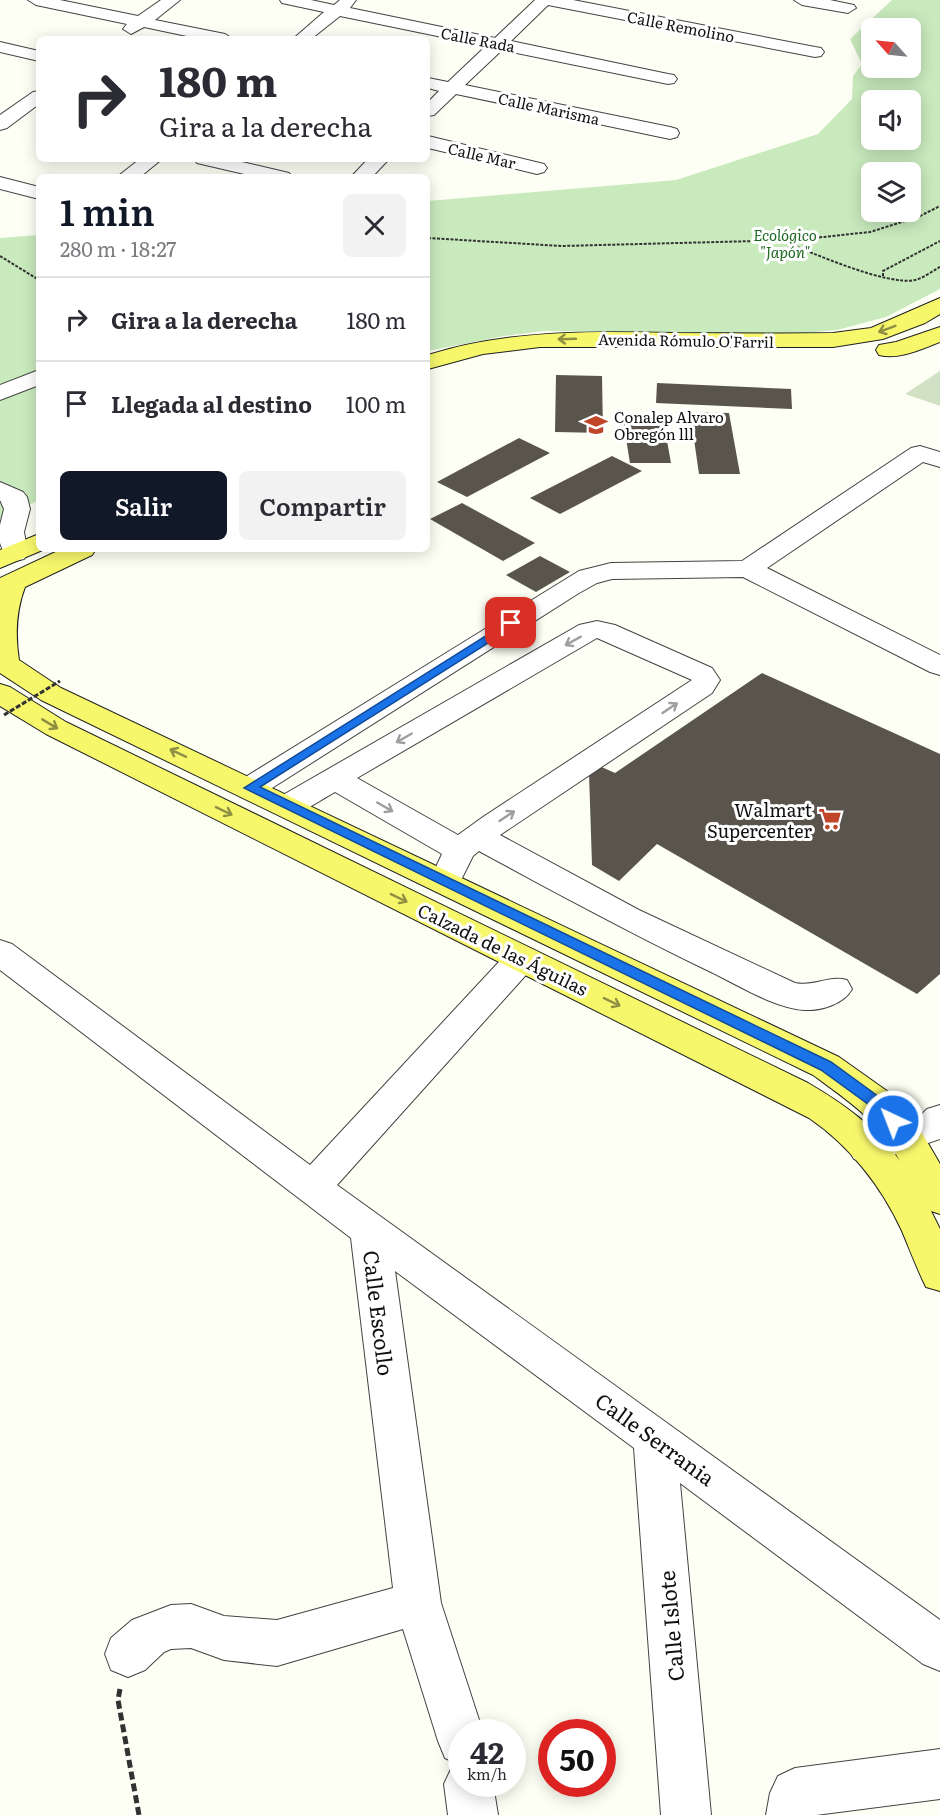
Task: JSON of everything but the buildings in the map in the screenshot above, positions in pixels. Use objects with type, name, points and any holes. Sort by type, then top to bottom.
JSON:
[{"type":"main road","name":"Avenida Rómulo O'Farril","points":[[430,361],[472,348],[568,338],[833,340],[875,334],[917,318],[940,305]]},
{"type":"main road","name":"Avenida Rómulo O'Farril","points":[[430,384],[459,372],[520,361],[566,358],[769,360],[841,357],[899,349],[940,334]]},
{"type":"main road","points":[[17,562],[57,561],[76,552]]},
{"type":"main road","points":[[17,562],[57,561]]},
{"type":"main road","points":[[2,683],[1,616],[17,562]]},
{"type":"main road","name":"Calzada de las Águilas","points":[[2,683],[51,694],[826,1066],[881,1106],[904,1136],[940,1199]]},
{"type":"main road","name":"Calzada de las Águilas","points":[[2,683],[56,728],[795,1092],[831,1115],[867,1149],[897,1185],[923,1232],[940,1275]]},
{"type":"street","points":[[36,0],[211,36]]},
{"type":"street","points":[[121,36],[172,0]]},
{"type":"street","name":"Calle Rada","points":[[288,0],[344,5],[498,43],[669,79]]},
{"type":"street","points":[[430,109],[546,0]]},
{"type":"street","name":"Calle Remolino","points":[[546,0],[815,52]]},
{"type":"street","points":[[802,0],[848,8]]},
{"type":"street","points":[[305,36],[344,5]]},
{"type":"street","points":[[0,47],[36,55]]},
{"type":"street","name":"Calle Marisma","points":[[430,83],[670,133]]},
{"type":"street","points":[[4,117],[36,98]]},
{"type":"street","points":[[4,117],[36,122]]},
{"type":"street","name":"Calle Mar","points":[[430,142],[537,168]]},
{"type":"street","points":[[131,174],[148,162]]},
{"type":"street","points":[[217,162],[269,174]]},
{"type":"street","points":[[364,174],[376,162]]},
{"type":"street","points":[[0,183],[36,192]]},
{"type":"street","points":[[0,393],[36,378]]},
{"type":"street","points":[[748,569],[920,453],[940,460]]},
{"type":"street","points":[[0,490],[14,497],[16,503],[17,509],[11,532],[17,562]]},
{"type":"street","points":[[250,788],[588,577],[611,571],[748,569],[934,656]]},
{"type":"street","points":[[287,806],[555,650],[597,629],[702,674],[706,680],[702,687],[469,843],[445,882]]},
{"type":"street","points":[[334,778],[785,993],[802,998],[819,998],[835,989]]},
{"type":"street","name":"Calle Escollo","points":[[0,952],[370,1231],[417,1603],[455,1719]]},
{"type":"street","points":[[314,1187],[522,958]]},
{"type":"street","points":[[867,1149],[932,1127],[940,1119]]},
{"type":"street","name":"Calle Serrania","points":[[370,1231],[654,1436],[940,1648]]},
{"type":"street","name":"Calle Islote","points":[[654,1436],[686,1815]]},
{"type":"street","points":[[128,1654],[148,1635],[171,1627],[191,1626],[224,1638],[277,1644],[417,1603]]},
{"type":"street","points":[[791,1815],[795,1793],[940,1774]]},
{"type":"street","points":[[471,1797],[473,1815]]},
{"type":"path","points":[[430,238],[535,245],[623,246],[782,241],[829,238],[888,228],[923,216],[940,206]]},
{"type":"path","points":[[782,241],[883,276],[902,280],[914,280],[940,267]]},
{"type":"path","points":[[883,276],[883,272],[940,241]]},
{"type":"path","points":[[0,256],[36,278]]},
{"type":"path","points":[[2,683],[60,681]]},
{"type":"path","points":[[128,1654],[118,1700],[139,1815]]},
{"type":"green space","name":"Ecológico \"Japón\"","points":[[892,0],[940,0],[940,289],[886,317],[837,330],[794,334],[544,331],[504,336],[430,351],[430,201],[676,180],[818,134],[852,99],[853,76],[861,65],[861,78],[921,78],[921,18],[873,18]]},
{"type":"green space","name":"Ecológico \"Japón\"","points":[[861,29],[861,62],[850,39]]},
{"type":"green space","points":[[36,235],[36,502],[29,505],[0,540],[0,238]]},
{"type":"green space","points":[[940,371],[940,406],[905,394]]},
{"type":"place","name":"Conalep Alvaro Obregón lll","points":[[596,425]]},
{"type":"place","name":"Walmart Supercenter","points":[[830,819]]},
{"type":"route","points":[[511,623],[250,788],[826,1066],[881,1106],[893,1121]]}]
